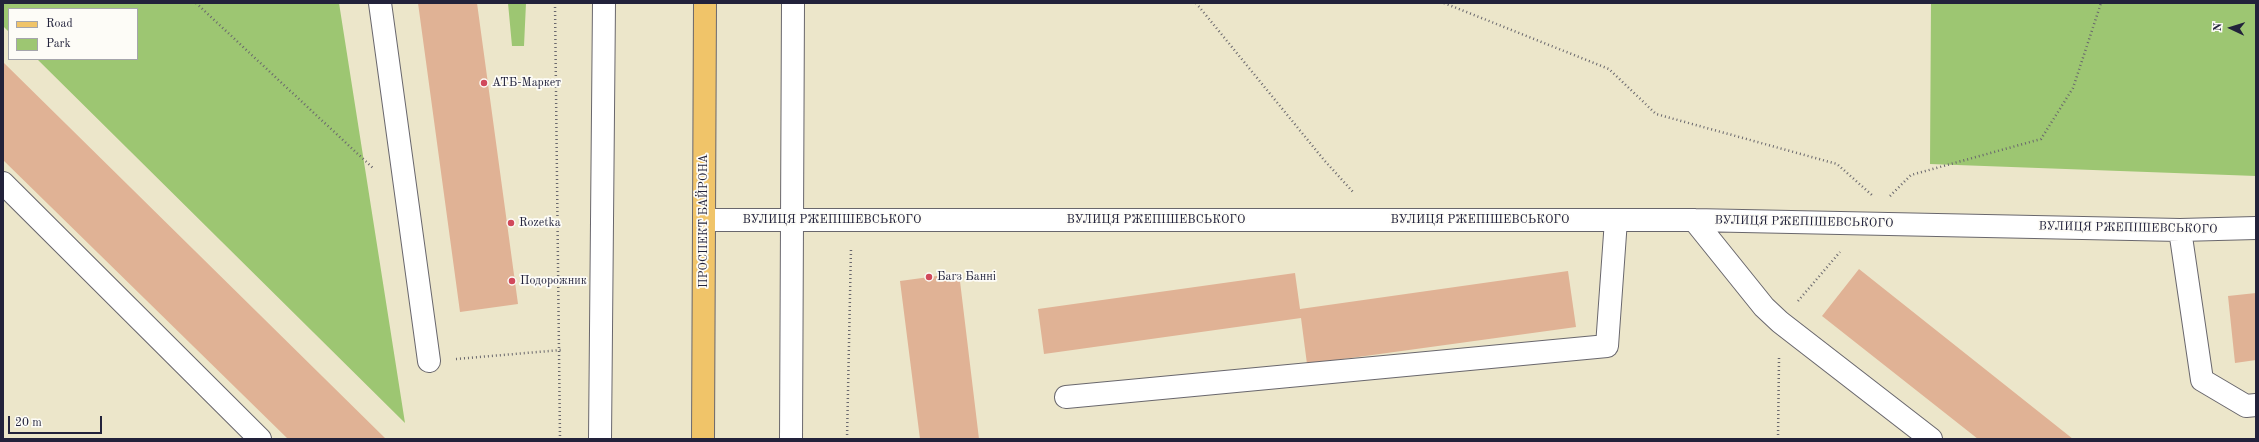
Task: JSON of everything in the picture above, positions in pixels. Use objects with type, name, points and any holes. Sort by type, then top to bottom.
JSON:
[{"type":"main road","name":"ПРОСПЕКТ БАЙРОНА","points":[[703,439],[705,3]]},
{"type":"street","points":[[380,3],[429,362]]},
{"type":"street","points":[[600,439],[604,3]]},
{"type":"street","points":[[791,439],[793,3]]},
{"type":"street","points":[[3,183],[260,439]]},
{"type":"street","name":"ВУЛИЦЯ РЖЕПІШЕВСЬКОГО","points":[[704,220],[1694,220],[2180,230],[2256,228]]},
{"type":"street","points":[[1066,397],[1607,346],[1616,220]]},
{"type":"street","points":[[1694,220],[1764,307],[1780,322],[1931,439]]},
{"type":"street","points":[[2180,230],[2202,380],[2246,406],[2256,405]]},
{"type":"path","points":[[196,3],[407,199]]},
{"type":"path","points":[[555,3],[561,350],[560,439]]},
{"type":"path","points":[[1196,3],[1324,160],[1354,193]]},
{"type":"path","points":[[1444,3],[1609,69],[1656,114],[1837,164],[1876,199]]},
{"type":"path","points":[[1887,200],[1911,175],[2041,138],[2073,88],[2102,3]]},
{"type":"path","points":[[848,439],[851,247]]},
{"type":"path","points":[[429,362],[561,350]]},
{"type":"green space","points":[[3,3],[339,3],[405,423],[38,60],[138,60],[138,8],[8,8],[8,31],[3,26]]},
{"type":"green space","points":[[508,3],[526,3],[524,46],[512,46]]},
{"type":"green space","points":[[1931,3],[2256,3],[2256,176],[1930,164]]},
{"type":"building","points":[[418,3],[477,3],[518,304],[460,312]]},
{"type":"building","points":[[3,62],[386,439],[288,439],[3,160]]},
{"type":"building","points":[[1859,269],[2073,439],[1978,439],[1822,316]]},
{"type":"building","points":[[1568,271],[1576,327],[1307,364],[1301,318],[1044,354],[1038,309],[1295,273],[1300,309]]},
{"type":"building","points":[[959,273],[979,439],[920,439],[900,281]]},
{"type":"building","points":[[2256,293],[2256,360],[2235,363],[2228,296]]},
{"type":"place","name":"АТБ-Маркет","points":[[484,83]]},
{"type":"place","name":"Rozetka","points":[[511,223]]},
{"type":"place","name":"Багз Банні","points":[[929,277]]},
{"type":"place","name":"Подорожник","points":[[512,281]]}]
